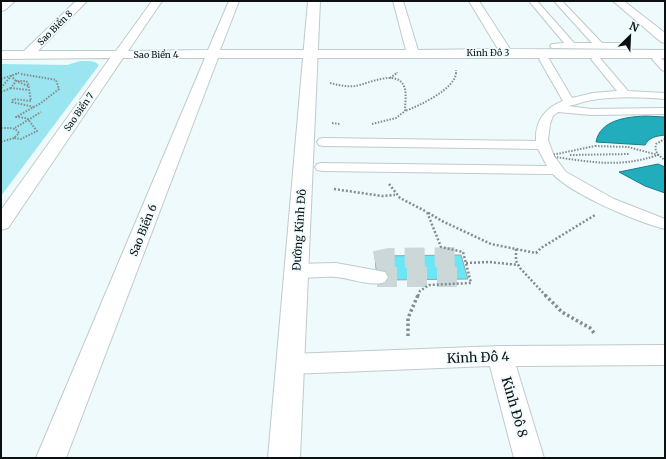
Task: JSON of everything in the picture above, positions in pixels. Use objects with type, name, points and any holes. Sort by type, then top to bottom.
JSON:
[{"type":"street","points":[[1,8],[10,1]]},
{"type":"street","name":"Sao Biển 8","points":[[27,55],[82,1]]},
{"type":"street","name":"Sao Biển 7","points":[[1,224],[157,1]]},
{"type":"street","name":"Sao Biển 6","points":[[51,458],[214,55],[234,1]]},
{"type":"street","name":"Đường Kinh Đô","points":[[284,458],[314,1]]},
{"type":"street","points":[[398,1],[412,53]]},
{"type":"street","points":[[474,1],[506,53]]},
{"type":"street","points":[[533,1],[571,46]]},
{"type":"street","points":[[558,1],[600,46]]},
{"type":"street","points":[[618,1],[665,39]]},
{"type":"street","points":[[545,15],[568,12]]},
{"type":"street","points":[[545,15],[578,22]]},
{"type":"street","points":[[561,34],[589,34]]},
{"type":"street","points":[[554,46],[626,46]]},
{"type":"street","name":"Kinh Đô 3","points":[[311,54],[506,53],[661,56]]},
{"type":"street","name":"Sao Biển 4","points":[[1,55],[311,54]]},
{"type":"street","points":[[661,56],[665,68]]},
{"type":"street","points":[[544,59],[570,102]]},
{"type":"street","points":[[596,59],[625,94]]},
{"type":"street","points":[[665,96],[625,94],[596,96],[570,102],[554,109],[543,124],[545,150],[562,175],[587,191],[623,210],[665,224]]},
{"type":"street","points":[[554,109],[591,112],[665,111]]},
{"type":"street","points":[[323,142],[545,150]]},
{"type":"street","points":[[322,167],[558,170]]},
{"type":"street","points":[[296,271],[376,269]]},
{"type":"street","name":"Kinh Đô 4","points":[[291,364],[500,356],[665,355]]},
{"type":"street","name":"Kinh Đô 8","points":[[500,356],[529,458]]},
{"type":"path","points":[[368,125],[396,118],[420,105],[448,86],[456,76],[456,68]]},
{"type":"path","points":[[1,142],[14,138],[21,139],[37,131],[27,118],[16,117],[34,107],[59,89],[56,80],[33,74],[7,73]]},
{"type":"path","points":[[1,88],[11,76],[16,81],[26,81],[28,83],[28,90],[32,96],[31,101],[13,99],[12,102],[34,107]]},
{"type":"path","points":[[330,83],[354,86],[382,78],[398,80],[403,83],[405,87],[405,112]]},
{"type":"path","points":[[11,88],[16,81]]},
{"type":"path","points":[[1,92],[11,88],[28,90]]},
{"type":"path","points":[[1,128],[15,128],[41,112]]},
{"type":"path","points":[[332,122],[347,125]]},
{"type":"path","points":[[14,138],[19,133],[15,128]]},
{"type":"path","points":[[665,139],[656,144],[654,148],[665,160]]},
{"type":"path","points":[[545,150],[595,146],[628,148],[658,154]]},
{"type":"path","points":[[545,150],[630,154]]},
{"type":"path","points":[[545,150],[607,164],[640,161],[658,154]]},
{"type":"path","points":[[377,168],[396,195],[406,203],[491,244],[536,253],[541,248],[612,204]]},
{"type":"path","points":[[334,189],[382,196],[396,195]]},
{"type":"path","points":[[408,341],[408,318],[420,291],[429,285],[471,283],[463,252],[441,247],[427,212]]},
{"type":"path","points":[[516,249],[516,261],[518,265],[562,312],[590,328],[598,340]]},
{"type":"path","points":[[466,263],[489,262],[518,265]]},
{"type":"shaded area","points":[[80,61],[93,62],[99,65],[1,196],[1,64],[67,65]]},
{"type":"shaded area","points":[[630,117],[665,117],[665,135],[656,136],[645,145],[596,142],[598,135],[608,124]]},
{"type":"shaded area","points":[[658,164],[665,167],[665,193],[645,186],[619,172]]},
{"type":"building","points":[[461,255],[468,279],[388,280],[389,276],[386,271],[376,269],[375,256]]},
{"type":"tunnel","points":[[375,261],[389,258],[462,257]]},
{"type":"tunnel","points":[[377,277],[467,277]]}]
